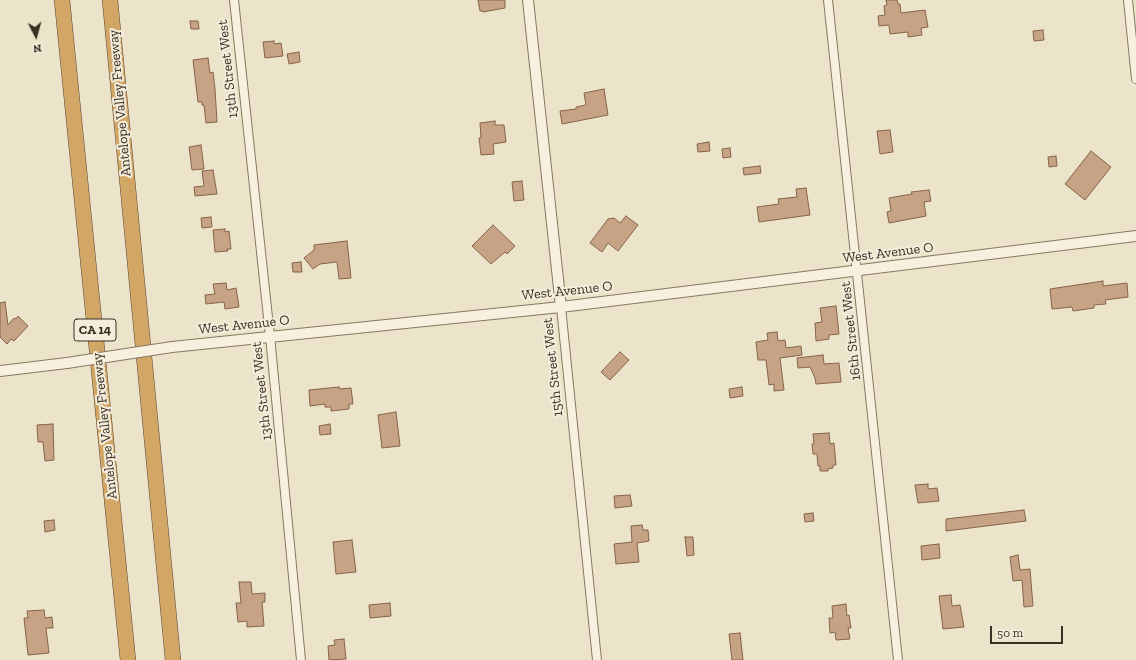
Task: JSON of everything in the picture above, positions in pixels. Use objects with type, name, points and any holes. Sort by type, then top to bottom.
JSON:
[{"type":"highway","name":"Antelope Valley Freeway","points":[[62,0],[128,660]]},
{"type":"highway","name":"Antelope Valley Freeway","points":[[110,0],[173,660]]},
{"type":"street","name":"13th Street West","points":[[234,0],[270,336],[301,660]]},
{"type":"street","name":"15th Street West","points":[[528,0],[597,660]]},
{"type":"street","name":"16th Street West","points":[[828,0],[858,271],[898,660]]},
{"type":"street","points":[[1128,0],[1136,79]]},
{"type":"street","name":"West Avenue O","points":[[0,371],[68,363],[172,347],[561,307],[1136,236]]},
{"type":"building","points":[[478,0],[505,0],[505,8],[483,12],[480,11]]},
{"type":"building","points":[[886,0],[897,0],[898,4],[900,4],[901,13],[925,10],[928,27],[921,28],[922,35],[908,37],[908,32],[890,34],[889,25],[879,26],[878,16],[885,15],[884,6],[887,5]]},
{"type":"building","points":[[190,21],[198,21],[199,29],[191,29]]},
{"type":"building","points":[[1043,30],[1044,40],[1034,41],[1033,31]]},
{"type":"building","points":[[274,41],[274,44],[281,43],[283,56],[265,58],[263,42]]},
{"type":"building","points":[[299,52],[300,62],[289,64],[287,54]]},
{"type":"building","points":[[208,58],[210,73],[213,72],[217,122],[206,123],[204,105],[202,105],[202,102],[198,102],[193,60]]},
{"type":"building","points":[[604,89],[608,115],[562,124],[560,111],[576,109],[576,107],[586,105],[584,93]]},
{"type":"building","points":[[495,121],[495,125],[504,125],[506,142],[493,144],[494,154],[481,155],[479,138],[481,138],[480,123]]},
{"type":"building","points":[[890,130],[893,152],[880,154],[877,131]]},
{"type":"building","points":[[709,142],[710,151],[698,152],[697,144]]},
{"type":"building","points":[[201,145],[204,169],[192,170],[189,147]]},
{"type":"building","points":[[730,148],[731,157],[723,158],[722,149]]},
{"type":"building","points":[[1091,151],[1111,167],[1085,200],[1065,184]]},
{"type":"building","points":[[1056,156],[1057,166],[1049,167],[1048,157]]},
{"type":"building","points":[[760,166],[761,173],[744,175],[743,168]]},
{"type":"building","points":[[213,170],[217,194],[195,196],[194,187],[204,186],[202,171]]},
{"type":"building","points":[[522,181],[524,200],[514,201],[512,182]]},
{"type":"building","points":[[806,188],[810,215],[759,222],[757,207],[779,204],[778,199],[797,197],[796,189]]},
{"type":"building","points":[[929,190],[931,201],[924,202],[926,216],[889,223],[887,212],[891,211],[889,198],[912,194],[911,192]]},
{"type":"building","points":[[626,216],[638,225],[618,251],[608,243],[602,252],[590,243],[608,219],[614,218],[620,223]]},
{"type":"building","points":[[211,217],[212,227],[202,228],[201,218]]},
{"type":"building","points":[[493,225],[515,246],[507,254],[505,252],[491,264],[472,246]]},
{"type":"building","points":[[225,229],[225,232],[229,231],[231,249],[227,249],[228,251],[215,252],[213,230]]},
{"type":"building","points":[[347,241],[351,278],[339,279],[337,262],[320,264],[313,269],[304,258],[314,250],[314,245]]},
{"type":"building","points":[[301,262],[302,272],[293,272],[292,263]]},
{"type":"building","points":[[1103,281],[1103,286],[1127,283],[1128,297],[1105,300],[1106,304],[1094,305],[1094,308],[1073,311],[1072,307],[1052,309],[1050,289]]},
{"type":"building","points":[[226,283],[227,290],[236,288],[239,307],[225,309],[224,302],[206,304],[205,295],[215,294],[213,284]]},
{"type":"building","points":[[5,302],[8,325],[18,316],[28,326],[14,341],[11,339],[7,344],[0,337],[0,303]]},
{"type":"building","points":[[836,306],[839,334],[829,335],[829,339],[816,341],[815,323],[822,322],[820,308]]},
{"type":"building","points":[[777,332],[778,341],[785,340],[786,348],[801,346],[802,355],[780,358],[784,390],[774,391],[774,384],[769,385],[766,360],[758,360],[756,342],[768,340],[767,333]]},
{"type":"building","points":[[620,352],[629,360],[610,380],[601,372]]},
{"type":"building","points":[[823,355],[824,364],[839,363],[841,382],[816,384],[810,367],[798,368],[797,358]]},
{"type":"building","points":[[339,387],[339,389],[351,388],[353,404],[349,404],[349,409],[331,411],[331,407],[325,407],[325,404],[310,406],[309,390]]},
{"type":"building","points":[[742,387],[743,396],[730,398],[729,389]]},
{"type":"building","points":[[396,412],[400,446],[382,448],[378,415]]},
{"type":"building","points":[[53,424],[54,460],[45,461],[43,442],[38,442],[37,425]]},
{"type":"building","points":[[330,424],[331,434],[320,435],[319,426]]},
{"type":"building","points":[[829,433],[830,444],[834,443],[836,465],[833,465],[833,468],[828,469],[828,471],[820,471],[817,454],[813,454],[813,434]]},
{"type":"building","points":[[928,484],[928,489],[937,488],[939,501],[918,503],[915,485]]},
{"type":"building","points":[[630,495],[632,506],[615,508],[614,496]]},
{"type":"building","points":[[1024,510],[1026,521],[946,531],[946,519]]},
{"type":"building","points":[[813,513],[814,521],[805,522],[804,514]]},
{"type":"building","points":[[54,520],[55,530],[45,532],[44,521]]},
{"type":"building","points":[[642,525],[643,530],[648,530],[649,541],[637,543],[639,562],[616,564],[614,544],[632,542],[631,526]]},
{"type":"building","points":[[685,537],[693,537],[694,555],[687,556]]},
{"type":"building","points":[[352,540],[356,572],[336,574],[333,542]]},
{"type":"building","points":[[939,544],[940,558],[922,560],[921,546]]},
{"type":"building","points":[[1018,555],[1020,570],[1030,569],[1033,606],[1024,607],[1022,580],[1013,581],[1010,557]]},
{"type":"building","points":[[239,582],[251,582],[252,594],[265,593],[265,602],[262,602],[264,626],[247,627],[247,621],[238,622],[236,603],[241,603]]},
{"type":"building","points":[[951,595],[952,606],[960,605],[964,627],[943,629],[939,596]]},
{"type":"building","points":[[390,603],[391,616],[370,618],[369,605]]},
{"type":"building","points":[[846,604],[847,616],[849,615],[851,628],[848,628],[850,639],[836,640],[835,632],[830,633],[829,618],[833,618],[832,606]]},
{"type":"building","points":[[44,610],[45,618],[52,617],[53,628],[46,628],[49,653],[28,655],[24,618],[28,618],[27,611]]},
{"type":"building","points":[[740,633],[743,660],[732,660],[729,634]]},
{"type":"building","points":[[344,639],[346,659],[329,660],[328,646],[335,645],[334,640]]}]
